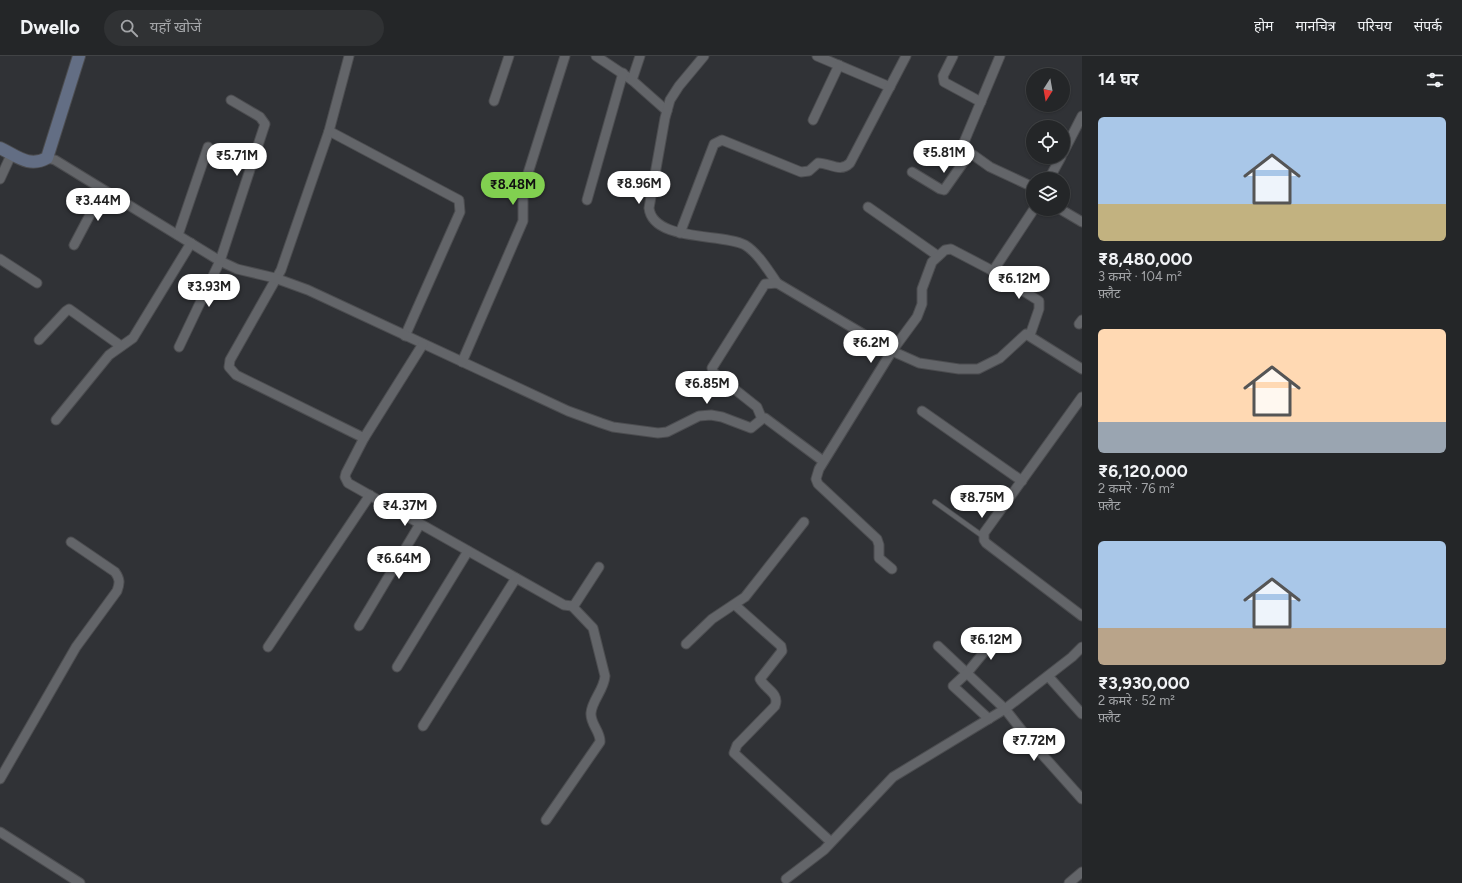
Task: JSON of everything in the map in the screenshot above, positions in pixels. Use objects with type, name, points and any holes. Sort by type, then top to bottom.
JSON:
[{"type":"street","points":[[47,158],[79,56]]},
{"type":"street","points":[[349,56],[329,132],[281,270],[275,278],[230,360],[229,367],[232,372],[364,438]]},
{"type":"street","points":[[494,101],[509,56]]},
{"type":"street","points":[[462,362],[523,221],[523,189],[564,56]]},
{"type":"street","points":[[596,56],[623,73],[667,111]]},
{"type":"street","points":[[632,80],[640,56]]},
{"type":"street","points":[[704,56],[679,86],[670,100],[649,208],[650,215],[655,220],[680,233],[729,240],[744,245],[753,251],[777,283],[892,351],[919,363],[971,370],[978,369],[1000,358],[1023,335],[1030,335],[1082,369]]},
{"type":"street","points":[[817,56],[890,88]]},
{"type":"street","points":[[680,233],[714,144],[718,141],[722,140],[801,172],[809,171],[818,163],[842,168],[850,163],[906,56]]},
{"type":"street","points":[[953,56],[943,76],[944,82],[981,102]]},
{"type":"street","points":[[1000,56],[962,147],[990,167],[1026,184]]},
{"type":"street","points":[[813,120],[839,65]]},
{"type":"street","points":[[587,200],[623,73]]},
{"type":"street","points":[[179,347],[220,261],[265,124],[260,117],[231,100]]},
{"type":"street","points":[[1070,139],[1082,116]]},
{"type":"street","points":[[329,132],[459,200],[460,212],[405,336]]},
{"type":"street","points":[[178,235],[208,147]]},
{"type":"street","points":[[0,148],[30,162],[36,163],[47,158],[55,160],[220,261],[237,269],[275,278],[308,290],[568,411],[613,427],[658,433],[666,432],[699,416],[711,415],[722,417],[751,428],[762,419],[768,420],[823,461]]},
{"type":"street","points":[[0,179],[12,153]]},
{"type":"street","points":[[912,172],[944,190],[970,153]]},
{"type":"street","points":[[74,245],[103,190]]},
{"type":"street","points":[[868,207],[938,256]]},
{"type":"street","points":[[1070,215],[1082,222]]},
{"type":"street","points":[[991,270],[993,271],[1029,216]]},
{"type":"street","points":[[56,420],[109,355],[133,338],[191,243]]},
{"type":"street","points":[[892,568],[880,558],[877,539],[818,484],[816,474],[892,351],[917,317],[922,304],[922,289],[932,262],[945,250],[951,249],[991,270],[1039,301],[1039,309],[1030,335]]},
{"type":"street","points":[[0,259],[37,283]]},
{"type":"street","points":[[762,419],[757,406],[713,372],[712,368],[765,284],[769,282],[777,283]]},
{"type":"street","points":[[40,340],[69,309],[121,346]]},
{"type":"street","points":[[423,344],[364,438],[345,477],[348,483],[564,606],[572,606],[593,628],[605,676],[604,683],[590,715],[600,737],[600,742],[546,820]]},
{"type":"street","points":[[1082,397],[984,533],[986,543],[1082,616]]},
{"type":"street","points":[[922,411],[1022,481]]},
{"type":"street","points":[[268,647],[370,495]]},
{"type":"street","points":[[686,644],[712,619],[746,597],[804,522]]},
{"type":"street","points":[[359,626],[420,524]]},
{"type":"street","points":[[0,779],[76,647],[117,591],[120,584],[119,577],[115,572],[71,542]]},
{"type":"street","points":[[397,667],[468,551]]},
{"type":"street","points":[[572,606],[599,567]]},
{"type":"street","points":[[423,726],[516,578]]},
{"type":"street","points":[[735,605],[781,646],[782,651],[760,679],[775,695],[777,701],[775,706],[738,745],[734,753],[831,842]]},
{"type":"street","points":[[989,719],[954,687],[954,684],[967,673],[998,635]]},
{"type":"street","points":[[938,646],[1006,709],[1031,742],[1081,796]]},
{"type":"street","points":[[786,878],[824,850],[893,777],[1006,709],[1072,657],[1082,647]]},
{"type":"street","points":[[1048,676],[1082,714]]},
{"type":"street","points":[[0,832],[80,883]]},
{"type":"street","points":[[1069,883],[1082,872]]},
{"type":"lane","points":[[935,502],[984,537]]}]
